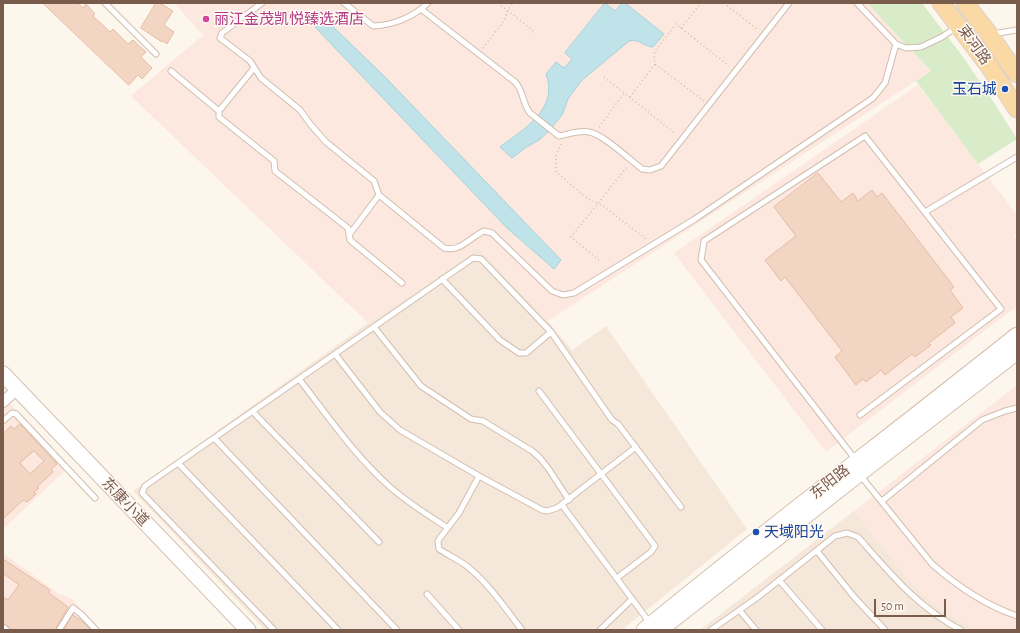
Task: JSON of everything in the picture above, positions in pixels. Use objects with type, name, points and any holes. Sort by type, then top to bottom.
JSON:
[{"type":"main road","name":"束河路","points":[[966,3],[1017,74]]},
{"type":"main road","name":"束河路","points":[[938,4],[985,60],[1015,111]]},
{"type":"main road","name":"东阳路","points":[[858,468],[1017,335]]},
{"type":"main road","name":"东阳路","points":[[652,628],[858,468],[1017,352]]},
{"type":"main road","name":"东康小道","points":[[3,374],[248,630]]},
{"type":"street","points":[[3,402],[17,389]]},
{"type":"lane","points":[[105,3],[156,54]]},
{"type":"lane","points":[[262,3],[222,33],[220,38],[250,61],[261,78],[300,110],[311,126],[326,142],[374,181],[379,195],[444,248],[458,248],[480,233],[487,231],[492,233],[552,291],[563,294],[574,293],[695,219],[873,98],[885,83],[896,44]]},
{"type":"lane","points":[[344,3],[374,26],[392,24],[406,18],[428,3]]},
{"type":"lane","points":[[421,9],[518,85],[524,104],[530,113],[559,136],[584,132],[594,133],[642,169],[650,170],[661,166],[789,3]]},
{"type":"lane","points":[[857,3],[896,44],[906,48],[921,47],[942,37],[955,28]]},
{"type":"lane","points":[[938,4],[1015,111]]},
{"type":"lane","points":[[990,35],[1017,30]]},
{"type":"lane","points":[[254,68],[219,111],[219,117],[274,161],[276,171],[348,228],[350,240],[402,283]]},
{"type":"lane","points":[[170,71],[219,111]]},
{"type":"lane","points":[[860,415],[1001,309],[865,136],[704,241],[701,260],[882,501],[932,564],[976,598],[1017,616]]},
{"type":"lane","points":[[925,212],[1017,157]]},
{"type":"lane","points":[[349,235],[379,195]]},
{"type":"lane","points":[[274,630],[142,493],[145,486],[179,464],[474,258],[481,259],[551,332],[612,420],[618,424],[681,507]]},
{"type":"lane","points":[[442,279],[500,340],[519,353],[526,353],[551,332]]},
{"type":"lane","points":[[374,327],[421,386],[472,419],[483,421],[532,451],[548,468],[569,500]]},
{"type":"lane","points":[[335,354],[380,412],[392,424],[479,476],[542,510],[553,510],[562,505],[636,447]]},
{"type":"lane","points":[[299,379],[362,458],[389,487],[448,528]]},
{"type":"lane","points":[[539,391],[656,546],[651,552],[616,578]]},
{"type":"lane","points":[[882,501],[982,420],[1017,408]]},
{"type":"lane","points":[[253,412],[379,542]]},
{"type":"lane","points":[[3,421],[12,413],[16,414],[95,498]]},
{"type":"lane","points":[[215,439],[397,630]]},
{"type":"lane","points":[[179,464],[338,630]]},
{"type":"lane","points":[[479,476],[462,508],[440,538],[438,542],[439,549],[460,561],[475,573],[522,630]]},
{"type":"lane","points":[[562,505],[652,628]]},
{"type":"lane","points":[[711,630],[740,611],[839,534],[847,533],[858,536],[911,595],[932,612],[961,630]]},
{"type":"lane","points":[[816,551],[855,598],[885,630]]},
{"type":"lane","points":[[779,580],[822,630]]},
{"type":"lane","points":[[427,594],[459,630]]},
{"type":"lane","points":[[600,630],[632,599]]},
{"type":"lane","points":[[59,630],[73,608],[96,630]]},
{"type":"lane","points":[[740,611],[756,630]]},
{"type":"lane","points":[[3,628],[7,630]]},
{"type":"path","points":[[498,3],[536,33]]},
{"type":"path","points":[[479,54],[504,21],[508,10],[513,3]]},
{"type":"path","points":[[681,28],[701,3]]},
{"type":"path","points":[[724,3],[764,34]]},
{"type":"path","points":[[709,105],[656,64],[654,55],[655,51],[676,24],[735,71]]},
{"type":"path","points":[[630,97],[656,64]]},
{"type":"path","points":[[604,77],[683,139]]},
{"type":"path","points":[[594,133],[624,93]]},
{"type":"path","points":[[568,134],[556,155],[556,172],[588,199],[604,206],[646,239]]},
{"type":"path","points":[[599,260],[571,237],[632,161]]},
{"type":"shaded area","points":[[174,3],[867,3],[931,71],[548,321],[479,248],[368,323],[131,96],[203,35]]},
{"type":"shaded area","points":[[918,85],[1017,215],[1017,233],[1014,236],[1017,240],[1017,306],[826,452],[674,253]]},
{"type":"shaded area","name":"天域阳光","points":[[479,248],[548,321],[572,350],[606,326],[747,529],[622,630],[265,630],[133,491],[368,323]]},
{"type":"shaded area","points":[[1017,385],[1017,630],[976,630],[944,611],[923,594],[907,577],[854,511]]},
{"type":"shaded area","points":[[10,403],[70,466],[3,529],[3,410]]},
{"type":"shaded area","points":[[854,511],[907,577],[923,594],[944,611],[976,630],[700,630]]},
{"type":"shaded area","points":[[3,553],[59,594],[71,598],[101,630],[3,630]]},
{"type":"green space","points":[[867,3],[922,3],[963,57],[1017,139],[978,164],[916,81],[931,71]]},
{"type":"water","points":[[605,3],[615,11],[622,3],[625,3],[664,34],[653,47],[633,40],[629,41],[581,81],[568,99],[562,115],[548,132],[539,140],[512,158],[500,147],[537,117],[548,98],[549,86],[546,74],[556,62],[564,68],[572,59],[565,53]]},
{"type":"water","points":[[324,18],[384,76],[561,260],[554,269],[507,228],[315,27]]},
{"type":"building","points":[[43,3],[78,3],[83,8],[86,4],[95,14],[93,16],[110,32],[113,29],[128,44],[133,40],[146,52],[141,57],[152,68],[142,79],[138,75],[129,85]]},
{"type":"building","points":[[156,3],[160,3],[173,11],[164,25],[174,32],[167,44],[141,28]]},
{"type":"building","points":[[818,173],[841,202],[853,193],[858,201],[872,190],[877,197],[882,193],[954,287],[950,290],[963,308],[951,317],[955,323],[929,343],[931,345],[915,357],[912,354],[885,375],[881,370],[866,382],[863,379],[856,385],[835,357],[842,351],[785,277],[781,281],[765,260],[796,236],[774,207]]},
{"type":"building","points":[[20,424],[57,464],[51,469],[53,472],[37,487],[39,488],[34,492],[36,494],[27,502],[23,500],[3,519],[3,434],[11,426],[14,429]],"holes":[[[34,451],[44,461],[30,474],[20,463]]]},
{"type":"building","points":[[3,559],[50,590],[49,593],[68,607],[55,630],[12,630],[3,623],[3,597],[8,600],[19,585],[3,573]]},
{"type":"building","points":[[73,615],[82,621],[91,630],[64,630]]},
{"type":"place","name":"丽江金茂凯悦臻选酒店","points":[[206,19]]},
{"type":"place","name":"玉石城","points":[[1005,89]]},
{"type":"place","name":"天域阳光","points":[[756,532]]}]
